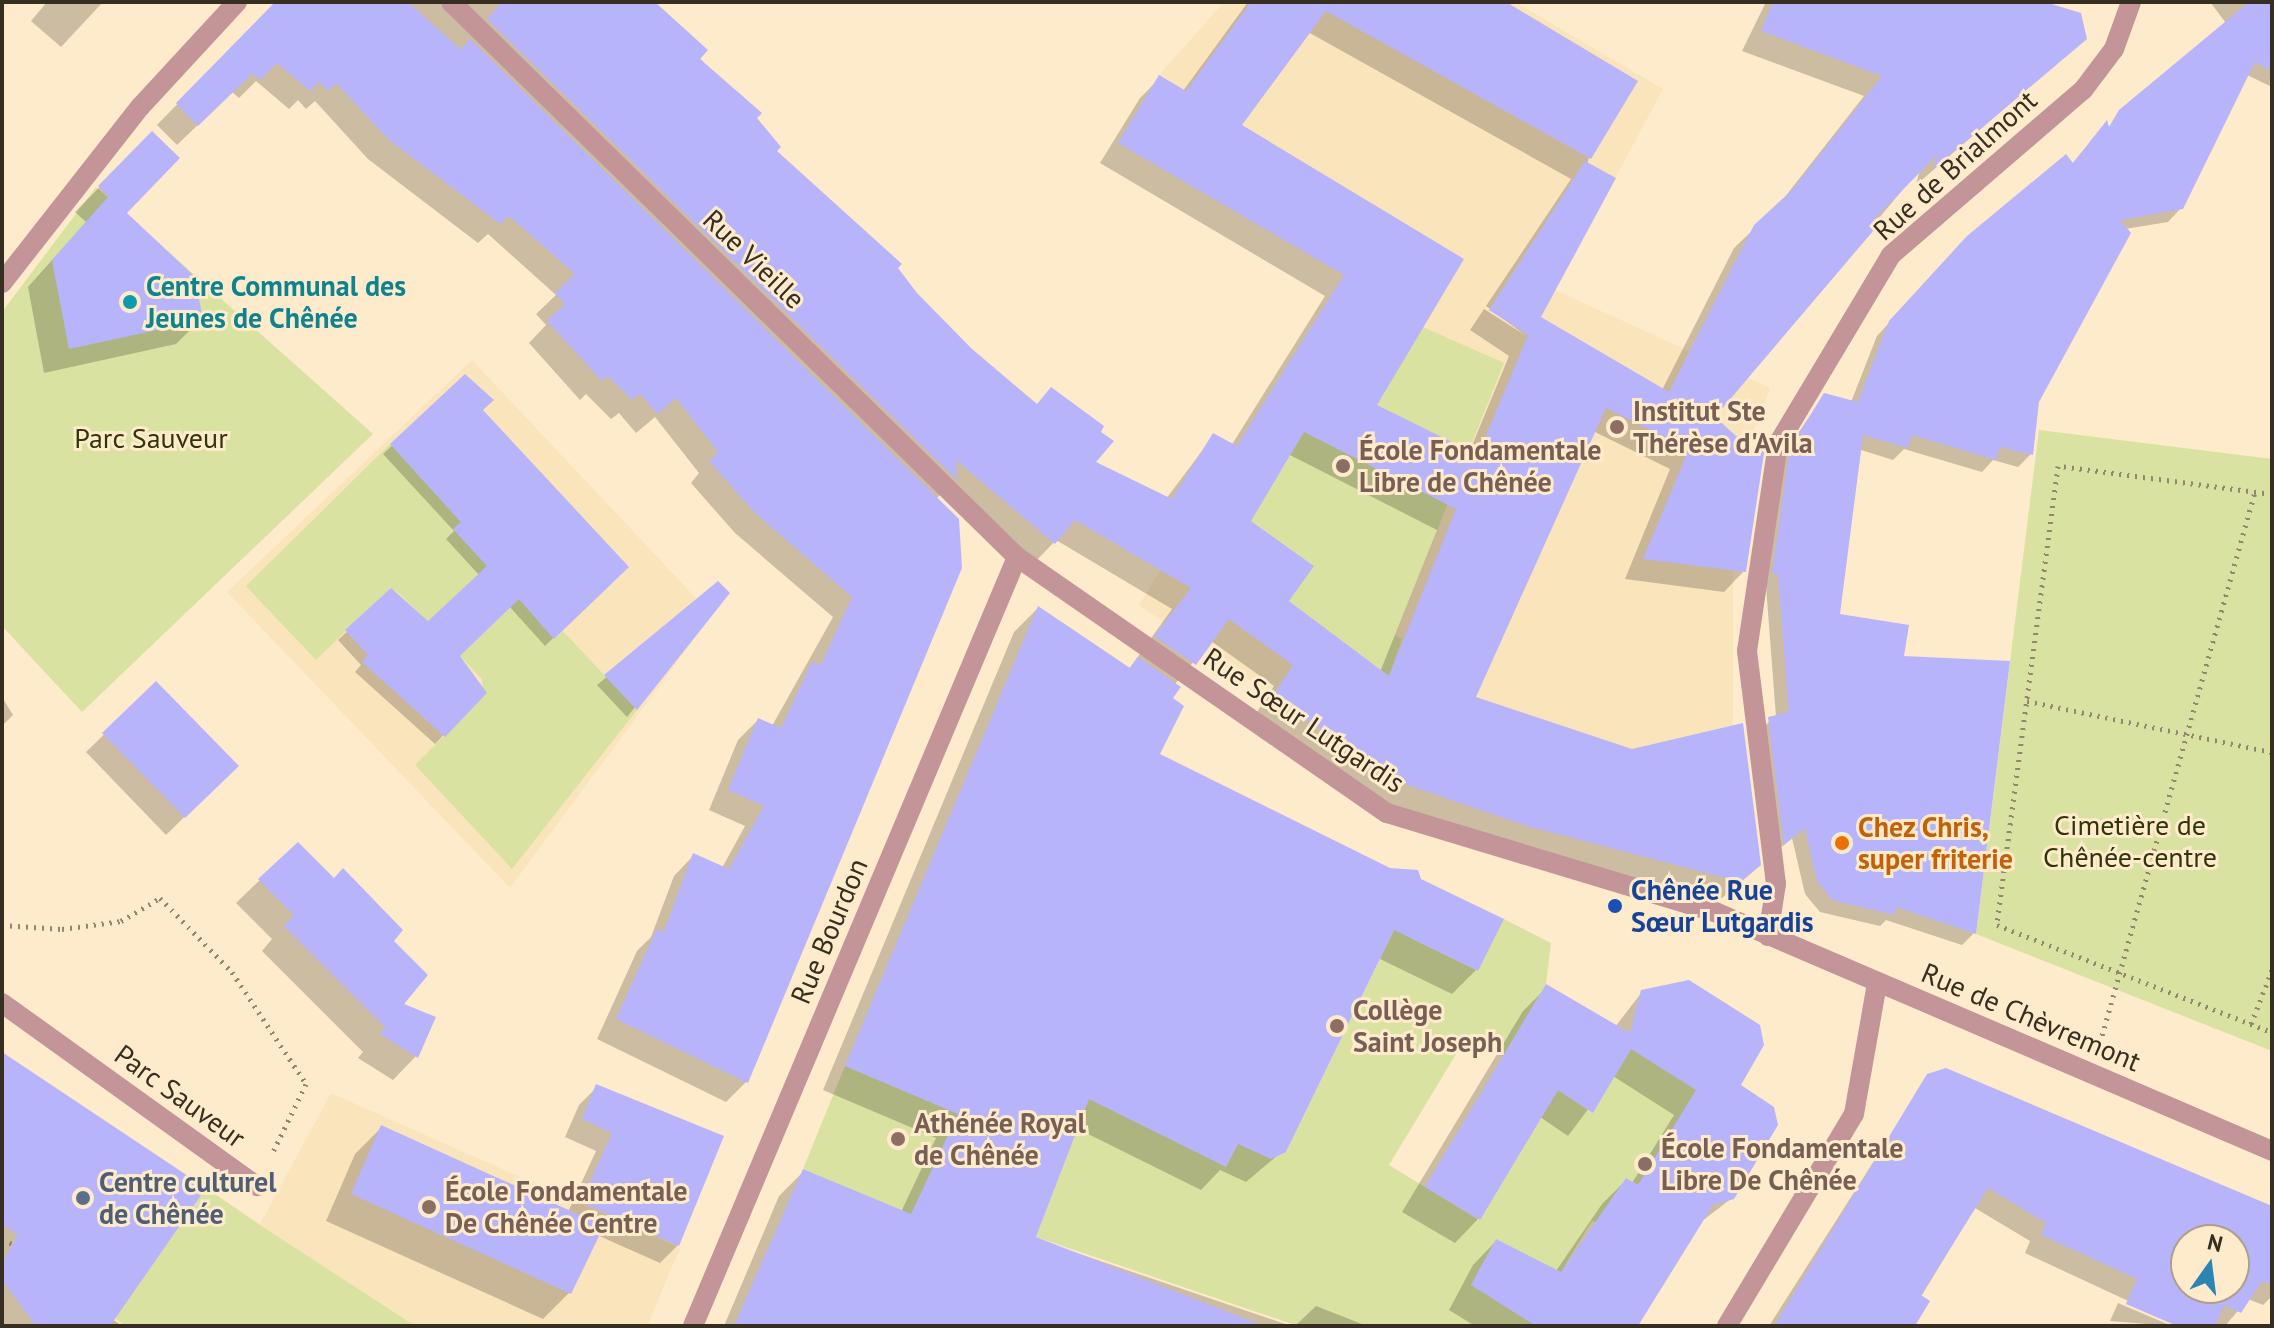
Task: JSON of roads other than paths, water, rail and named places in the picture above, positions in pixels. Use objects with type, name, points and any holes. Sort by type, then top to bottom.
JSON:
[{"type":"street","points":[[2,283],[141,106],[237,2]]},
{"type":"street","name":"Rue Vieille","points":[[451,2],[1017,557]]},
{"type":"street","name":"Rue de Brialmont","points":[[1768,936],[1776,884],[1747,651],[1778,444],[1891,255],[2083,90],[2114,49],[2131,2]]},
{"type":"street","name":"Rue Sœur Lutgardis","points":[[1017,557],[1387,813],[1715,912],[1768,936]]},
{"type":"street","name":"Rue Bourdon","points":[[693,1326],[1017,557]]},
{"type":"street","name":"Rue de Chèvremont","points":[[1768,936],[2090,1070],[2272,1151]]},
{"type":"street","points":[[1727,1326],[1854,1114],[1877,983]]},
{"type":"street","name":"Parc Sauveur","points":[[2,1003],[257,1186]]},
{"type":"place","name":"Centre Communal des Jeunes de Chênée","points":[[130,302]]},
{"type":"place","name":"Institut Ste Thérèse d'Avila","points":[[1617,427]]},
{"type":"place","name":"École Fondamentale Libre de Chênée","points":[[1343,466]]},
{"type":"place","name":"Chez Chris, super friterie","points":[[1842,843]]},
{"type":"place","name":"Chênée Rue Sœur Lutgardis","points":[[1615,906]]},
{"type":"place","name":"Collège Saint Joseph","points":[[1337,1026]]},
{"type":"place","name":"Athénée Royal de Chênée","points":[[898,1139]]},
{"type":"place","name":"École Fondamentale Libre De Chênée","points":[[1645,1164]]},
{"type":"place","name":"Centre culturel de Chênée","points":[[83,1198]]},
{"type":"place","name":"École Fondamentale De Chênée Centre","points":[[429,1207]]},
{"type":"park label","name":"Cimetière de Chênée-centre","points":[[2130,841]]}]
